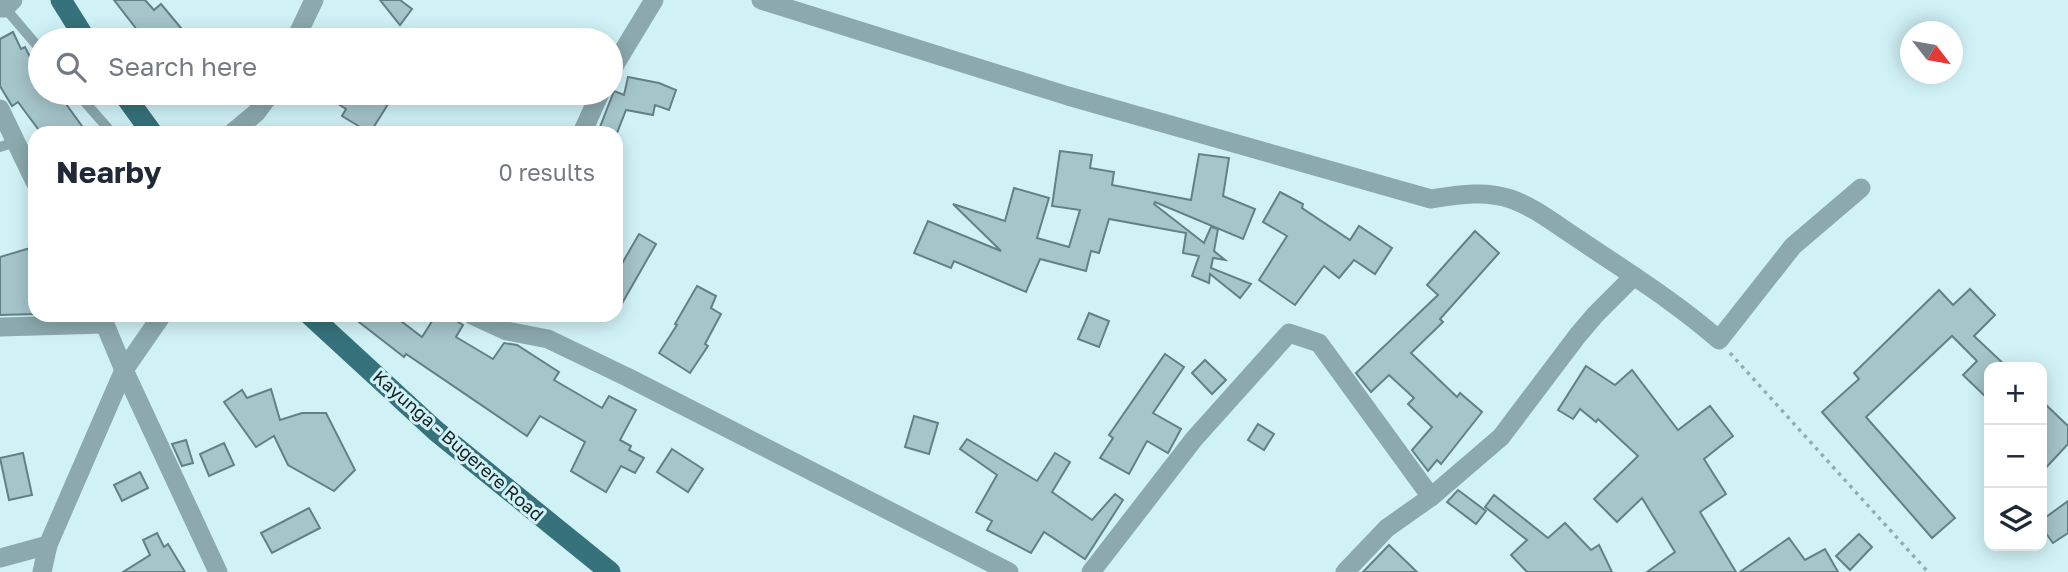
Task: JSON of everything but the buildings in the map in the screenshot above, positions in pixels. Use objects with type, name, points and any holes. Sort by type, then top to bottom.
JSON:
[{"type":"main road","points":[[61,0],[78,28]]},
{"type":"main road","points":[[132,105],[147,126]]},
{"type":"main road","name":"Kayunga - Bugerere Road","points":[[318,322],[446,439],[610,572]]},
{"type":"street","points":[[301,28],[314,0]]},
{"type":"street","points":[[623,51],[654,0]]},
{"type":"street","points":[[761,0],[1068,96],[1431,200],[1462,195],[1510,199],[1534,210],[1634,276],[1718,340],[1793,246],[1861,188]]},
{"type":"street","points":[[240,126],[262,105]]},
{"type":"street","points":[[585,126],[595,105]]},
{"type":"street","points":[[0,110],[8,144],[28,172]]},
{"type":"street","points":[[1345,572],[1388,528],[1431,497],[1501,437],[1586,325],[1634,276]]},
{"type":"street","points":[[0,327],[74,322]]},
{"type":"street","points":[[104,322],[218,572]]},
{"type":"street","points":[[42,572],[48,545],[124,370],[157,322]]},
{"type":"street","points":[[509,323],[627,377],[1009,572]]},
{"type":"street","points":[[1091,572],[1194,439],[1289,333],[1318,343],[1431,497]]},
{"type":"street","points":[[0,558],[48,545]]},
{"type":"lane","points":[[6,5],[28,33]]},
{"type":"lane","points":[[88,105],[106,126]]},
{"type":"path","points":[[1718,340],[1928,572]]}]
